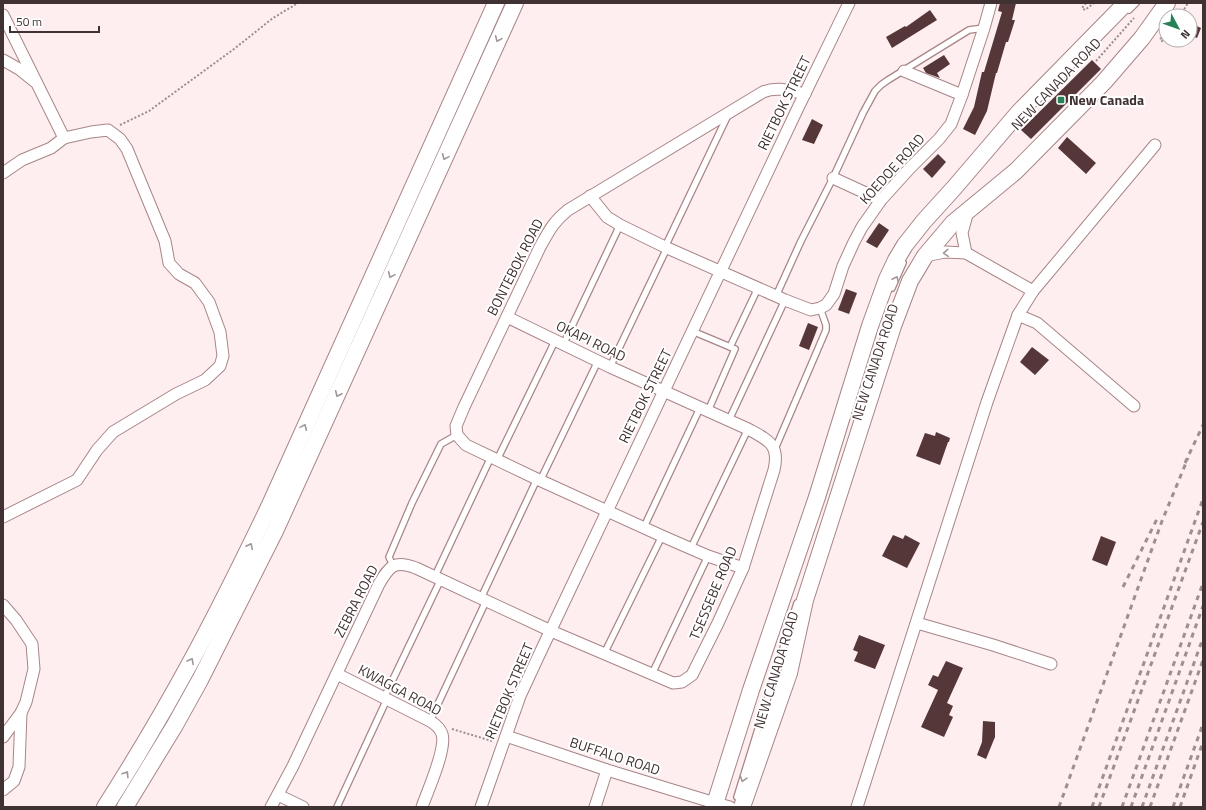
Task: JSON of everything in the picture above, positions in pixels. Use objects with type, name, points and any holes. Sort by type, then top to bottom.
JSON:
[{"type":"main road","points":[[105,807],[132,764],[194,655],[269,507],[496,3]]},
{"type":"main road","points":[[125,807],[175,725],[200,680],[275,532],[515,3]]},
{"type":"main road","name":"NEW CANADA ROAD","points":[[725,804],[751,780],[788,673],[805,600],[893,326],[920,258],[953,223],[1016,171],[1083,105],[1128,55],[1167,3]]},
{"type":"main road","name":"NEW CANADA ROAD","points":[[725,804],[751,690],[817,497],[870,326],[884,286],[896,260],[924,221],[1019,112],[1129,11]]},
{"type":"street","name":"RIETBOK STREET","points":[[481,807],[520,696],[849,3]]},
{"type":"street","name":"KOEDOE ROAD","points":[[820,308],[826,305],[834,294],[843,266],[854,242],[862,227],[881,200],[947,130],[962,95],[991,3]]},
{"type":"street","points":[[3,15],[64,138]]},
{"type":"street","points":[[3,60],[19,69],[38,84]]},
{"type":"street","points":[[904,71],[962,95]]},
{"type":"street","name":"BONTEBOK ROAD","points":[[457,435],[456,426],[464,407],[540,247],[553,223],[568,210],[590,196],[757,95],[771,89],[778,88],[805,94]]},
{"type":"street","points":[[3,173],[22,160],[51,148],[64,138],[108,130],[120,139],[127,149],[165,241],[169,262],[179,274],[195,283],[209,302],[220,332],[222,356],[220,366],[205,380],[176,394],[113,432],[97,450],[77,480],[3,517]]},
{"type":"street","points":[[857,807],[987,402],[1018,316],[1033,291],[1155,145]]},
{"type":"street","points":[[833,178],[881,200]]},
{"type":"street","points":[[590,196],[607,217],[620,225],[720,272],[781,298],[811,310],[820,308]]},
{"type":"street","points":[[966,253],[962,233],[968,211]]},
{"type":"street","points":[[920,258],[945,252],[966,253],[1033,291]]},
{"type":"street","points":[[1018,316],[1037,323],[1134,406]]},
{"type":"street","name":"OKAPI ROAD","points":[[507,317],[598,362],[664,392]]},
{"type":"street","points":[[664,392],[748,429],[769,441],[775,450]]},
{"type":"street","points":[[457,435],[466,445],[539,480],[708,556],[743,568]]},
{"type":"street","name":"TSESSEBE ROAD","points":[[551,631],[673,683],[682,682],[692,675],[743,568],[774,470],[776,458],[775,450]]},
{"type":"street","name":"ZEBRA ROAD","points":[[271,807],[278,796],[379,584],[387,570],[393,566],[404,564],[438,578],[551,631]]},
{"type":"street","points":[[3,605],[16,620],[32,644],[34,668],[26,702],[21,712],[3,737]]},
{"type":"street","points":[[917,623],[1051,664]]},
{"type":"street","name":"KWAGGA ROAD","points":[[337,674],[430,720],[439,728],[443,735],[440,757],[422,807]]},
{"type":"street","points":[[3,790],[14,781],[19,766],[21,712]]},
{"type":"street","name":"BUFFALO ROAD","points":[[504,740],[725,804]]},
{"type":"street","points":[[595,807],[608,770]]},
{"type":"street","points":[[278,796],[303,807]]},
{"type":"lane","name":"NEW CANADA ROAD","points":[[1129,11],[1136,3]]},
{"type":"lane","name":"NEW CANADA ROAD","points":[[920,258],[926,245],[948,222],[1013,169],[1123,57],[1161,3]]},
{"type":"lane","points":[[729,420],[781,298],[801,241],[875,91],[888,80],[969,30],[984,28]]},
{"type":"lane","name":"NEW CANADA ROAD","points":[[1059,80],[1070,69]]},
{"type":"lane","points":[[610,367],[729,112]]},
{"type":"lane","name":"NEW CANADA ROAD","points":[[909,250],[925,227],[1014,127]]},
{"type":"lane","points":[[336,807],[438,578],[494,459],[559,343],[620,225]]},
{"type":"lane","name":"NEW CANADA ROAD","points":[[888,296],[906,257]]},
{"type":"lane","points":[[903,280],[906,275]]},
{"type":"lane","points":[[730,347],[758,288]]},
{"type":"lane","points":[[775,450],[826,330],[826,325],[820,308]]},
{"type":"lane","points":[[644,527],[735,350],[692,331]]},
{"type":"lane","points":[[430,720],[539,480],[598,362]]},
{"type":"lane","name":"NEW CANADA ROAD","points":[[817,541],[871,375]]},
{"type":"lane","points":[[691,548],[748,429]]},
{"type":"lane","points":[[393,566],[389,556],[412,503],[441,444],[457,435]]},
{"type":"lane","points":[[604,654],[662,536]]},
{"type":"lane","points":[[652,674],[708,556]]},
{"type":"lane","name":"NEW CANADA ROAD","points":[[725,804],[798,599]]},
{"type":"path","points":[[108,130],[124,124],[149,111],[234,49],[273,18],[298,3]]},
{"type":"path","points":[[1086,3],[1082,8],[1085,10],[1094,3]]},
{"type":"path","points":[[1096,61],[1129,11]]},
{"type":"path","points":[[439,728],[454,729],[504,740]]},
{"type":"building","points":[[1000,3],[1016,3],[1012,20],[1015,20],[996,73],[987,111],[975,135],[963,129],[974,107],[982,72],[984,72],[1002,12],[998,11]]},
{"type":"building","points":[[930,10],[937,20],[892,48],[886,37],[905,26],[906,27]]},
{"type":"building","points":[[1198,27],[1201,28],[1198,36]]},
{"type":"building","points":[[944,55],[950,64],[937,73],[940,78],[926,73],[923,68]]},
{"type":"building","name":"New Canada","points":[[1092,60],[1101,69],[1031,139],[1021,130]]},
{"type":"building","points":[[812,119],[823,125],[814,144],[802,140]]},
{"type":"building","points":[[1067,137],[1096,163],[1086,174],[1058,148]]},
{"type":"building","points":[[938,154],[946,162],[932,178],[923,169]]},
{"type":"building","points":[[879,223],[889,230],[877,248],[866,242]]},
{"type":"building","points":[[846,289],[857,293],[849,314],[838,310]]},
{"type":"building","points":[[808,323],[818,327],[809,350],[799,346]]},
{"type":"building","points":[[1032,347],[1049,360],[1035,375],[1020,362]]},
{"type":"building","points":[[936,432],[950,438],[940,465],[916,456],[925,433],[935,436]]},
{"type":"building","points":[[893,535],[903,539],[905,535],[920,543],[907,568],[882,556]]},
{"type":"building","points":[[1101,536],[1116,542],[1107,566],[1092,560]]},
{"type":"building","points":[[859,635],[885,645],[875,669],[854,661],[858,652],[853,650]]},
{"type":"building","points":[[946,661],[963,668],[947,703],[953,706],[949,715],[953,717],[944,737],[921,727],[938,690],[928,685],[933,675],[938,677]]},
{"type":"building","points":[[983,721],[995,722],[995,737],[986,759],[977,755],[982,742]]},
{"type":"railway","points":[[1185,463],[1203,425]]},
{"type":"railway","points":[[1059,807],[1162,521],[1188,458]]},
{"type":"railway","points":[[1092,807],[1203,499]]},
{"type":"railway","points":[[1123,587],[1158,517]]},
{"type":"railway","points":[[1099,807],[1203,522]]},
{"type":"railway","points":[[1122,807],[1203,583]]},
{"type":"railway","points":[[1131,807],[1203,606]]},
{"type":"railway","points":[[1142,807],[1203,638]]},
{"type":"railway","points":[[1150,807],[1203,660]]},
{"type":"railway","points":[[1173,807],[1203,724]]},
{"type":"railway","points":[[1180,807],[1203,742]]},
{"type":"place","name":"New Canada","points":[[1061,100]]}]
